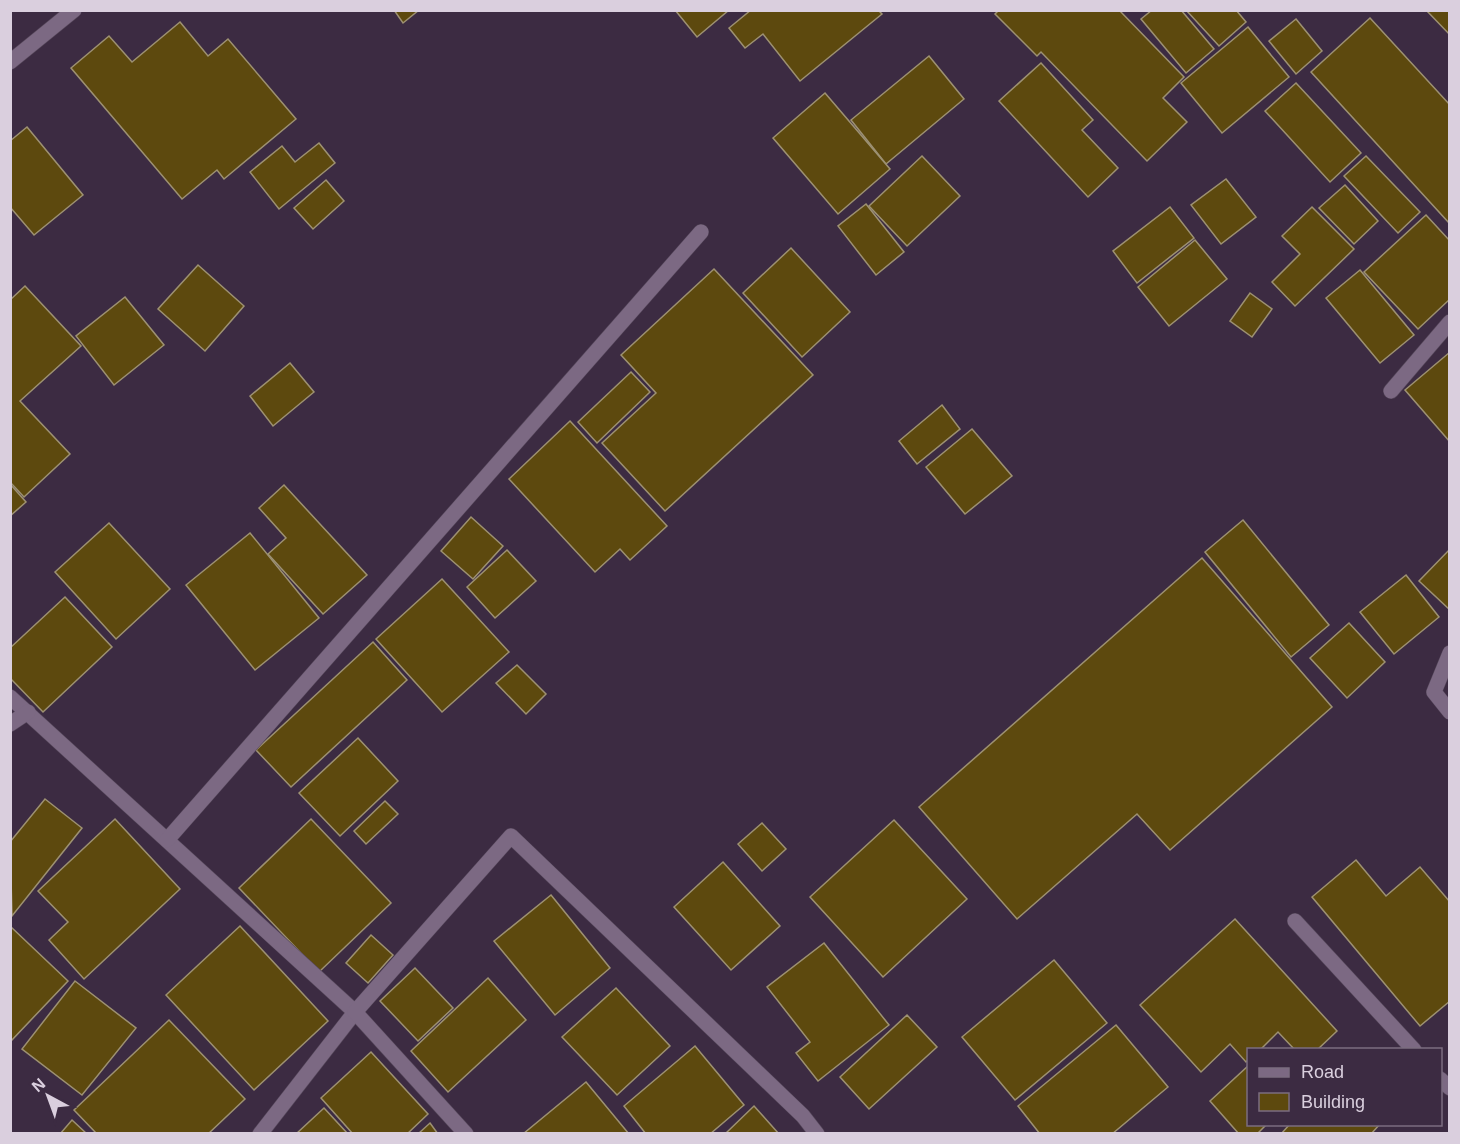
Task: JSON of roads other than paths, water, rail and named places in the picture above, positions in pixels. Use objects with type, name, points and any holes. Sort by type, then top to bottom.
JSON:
[{"type":"street","points":[[10,62],[74,10]]},
{"type":"street","points":[[167,840],[701,232]]},
{"type":"street","points":[[1391,391],[1449,322]]},
{"type":"street","points":[[1449,653],[1434,692],[1449,712]]},
{"type":"street","points":[[10,697],[356,1011],[466,1134]]},
{"type":"street","points":[[10,724],[28,712]]},
{"type":"street","points":[[260,1134],[356,1011],[511,836],[803,1116],[818,1134]]},
{"type":"street","points":[[1295,921],[1412,1048]]}]
